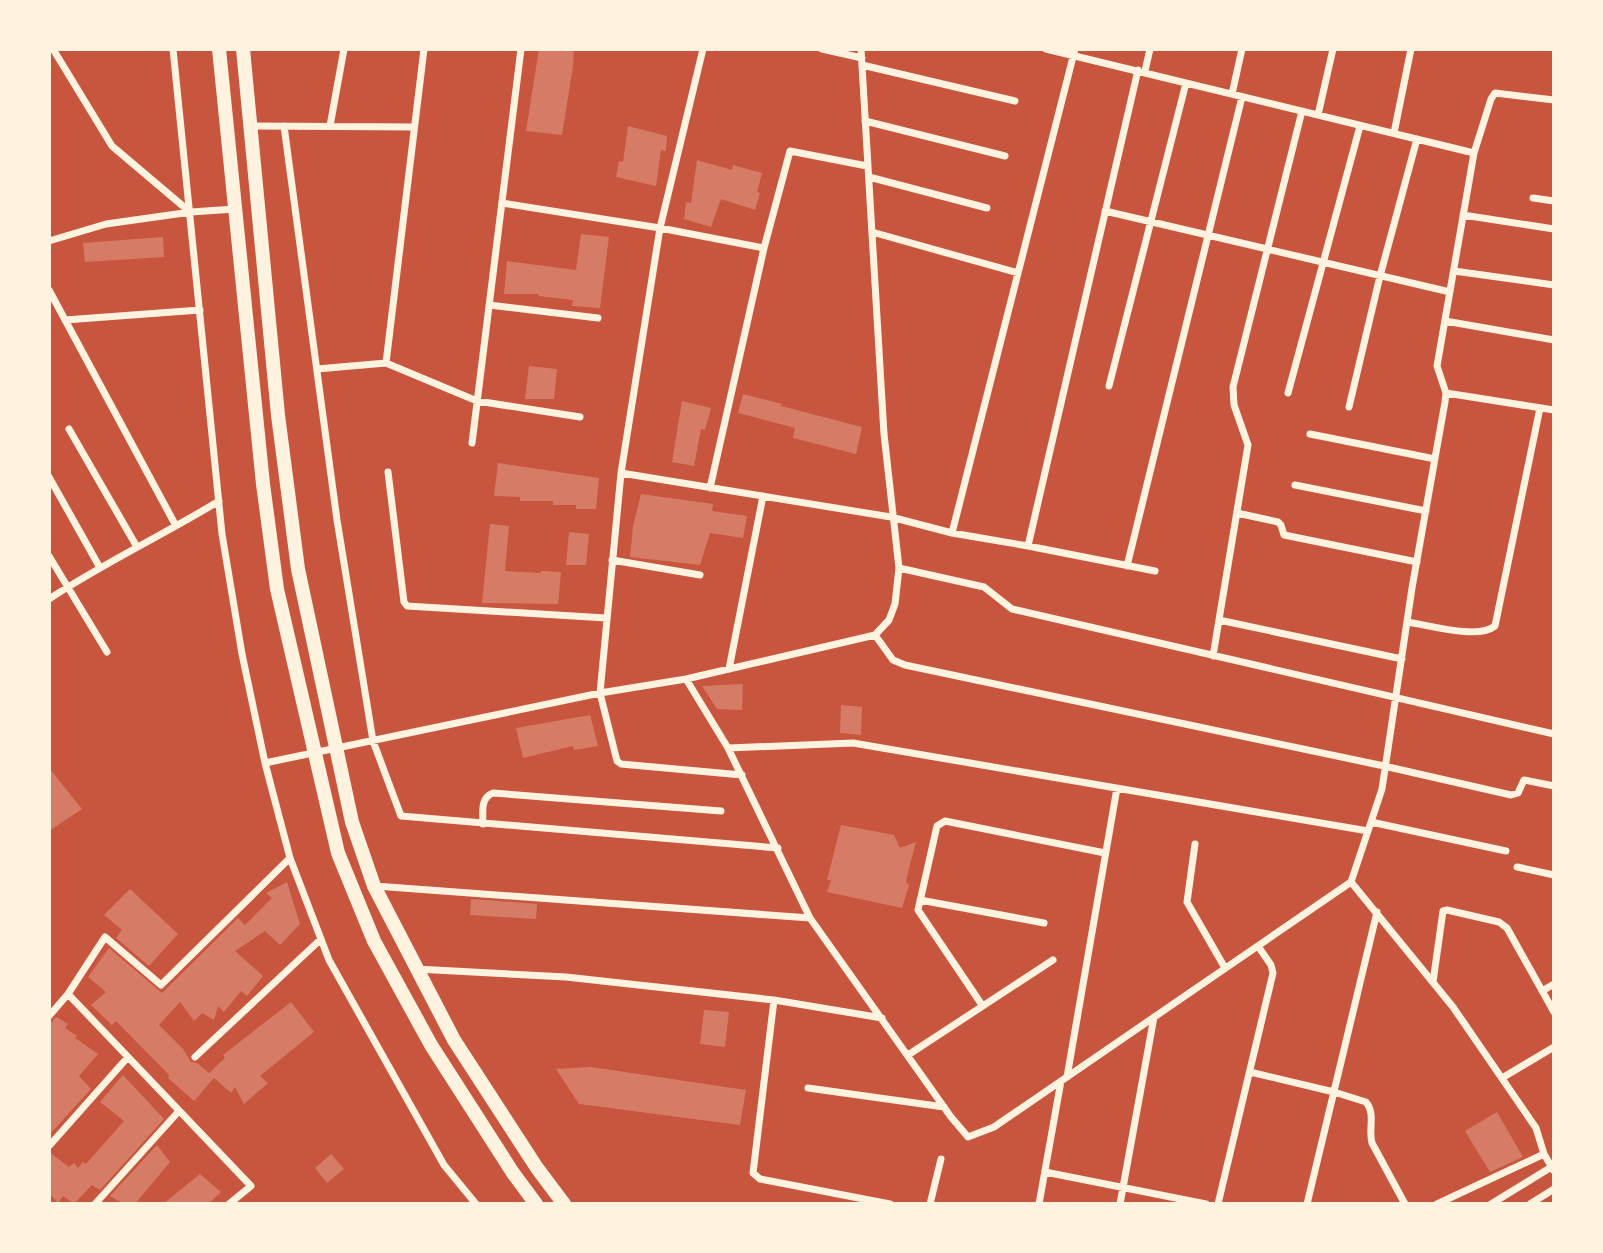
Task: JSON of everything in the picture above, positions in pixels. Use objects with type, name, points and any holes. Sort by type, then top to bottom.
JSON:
[{"type":"highway","points":[[219,49],[263,484],[277,589],[338,853],[374,941],[431,1045],[513,1173],[536,1204]]},
{"type":"highway","points":[[243,49],[278,415],[298,569],[352,822],[374,886],[454,1040],[537,1168],[564,1204]]},
{"type":"street","points":[[53,49],[112,146],[191,212]]},
{"type":"street","points":[[173,49],[222,534],[242,653],[265,763],[290,858],[335,971],[444,1164],[477,1204]]},
{"type":"street","points":[[330,126],[344,49]]},
{"type":"street","points":[[386,363],[424,49]]},
{"type":"street","points":[[472,443],[521,49]]},
{"type":"street","points":[[703,49],[660,228],[621,473],[600,693],[617,761],[621,764],[741,775]]},
{"type":"street","points":[[821,49],[862,57],[1015,102]]},
{"type":"street","points":[[1046,49],[1075,52],[1186,83],[1474,153]]},
{"type":"street","points":[[1028,546],[1105,211],[1141,71],[1150,49]]},
{"type":"street","points":[[1232,94],[1242,49]]},
{"type":"street","points":[[1318,115],[1333,49]]},
{"type":"street","points":[[1394,133],[1411,49]]},
{"type":"street","points":[[952,533],[1075,52]]},
{"type":"street","points":[[265,763],[600,693],[686,679],[875,635],[889,620],[895,604],[899,568],[891,517],[884,434],[862,57]]},
{"type":"street","points":[[1109,386],[1186,83]]},
{"type":"street","points":[[686,679],[729,748],[810,918],[944,1107],[968,1136],[994,1127],[1351,882],[1382,789],[1446,393],[1437,366],[1474,153],[1494,93],[1554,100]]},
{"type":"street","points":[[1128,566],[1242,97]]},
{"type":"street","points":[[1213,656],[1248,445],[1234,405],[1233,387],[1302,111]]},
{"type":"street","points":[[865,121],[1005,156]]},
{"type":"street","points":[[1288,393],[1360,125]]},
{"type":"street","points":[[251,126],[414,127]]},
{"type":"street","points":[[284,126],[338,527],[373,741],[401,816],[778,848]]},
{"type":"street","points":[[1349,407],[1380,276],[1417,139]]},
{"type":"street","points":[[710,488],[764,248],[790,151],[867,166]]},
{"type":"street","points":[[869,177],[987,208]]},
{"type":"street","points":[[1533,198],[1554,201]]},
{"type":"street","points":[[502,203],[660,228],[764,248]]},
{"type":"street","points":[[49,241],[106,224],[191,212],[235,209]]},
{"type":"street","points":[[1105,211],[1450,292]]},
{"type":"street","points":[[1463,215],[1554,229]]},
{"type":"street","points":[[872,232],[1018,273]]},
{"type":"street","points":[[1454,271],[1554,285]]},
{"type":"street","points":[[49,290],[176,526]]},
{"type":"street","points":[[489,305],[598,318]]},
{"type":"street","points":[[65,320],[200,310]]},
{"type":"street","points":[[1445,321],[1554,340]]},
{"type":"street","points":[[317,369],[386,363],[477,401],[580,418]]},
{"type":"street","points":[[1446,393],[1554,410]]},
{"type":"street","points":[[1407,622],[1476,633],[1490,631],[1495,626],[1540,408]]},
{"type":"street","points":[[69,429],[137,547]]},
{"type":"street","points":[[1310,434],[1435,458]]},
{"type":"street","points":[[388,472],[404,602],[407,606],[606,618]]},
{"type":"street","points":[[621,473],[891,517],[952,533],[1155,571]]},
{"type":"street","points":[[49,477],[99,566]]},
{"type":"street","points":[[1295,485],[1426,511]]},
{"type":"street","points":[[729,669],[762,496]]},
{"type":"street","points":[[49,599],[99,566],[219,501]]},
{"type":"street","points":[[1237,513],[1278,522],[1284,535],[1417,562]]},
{"type":"street","points":[[49,556],[107,652]]},
{"type":"street","points":[[612,560],[699,575]]},
{"type":"street","points":[[899,568],[984,587],[1012,609],[1554,734]]},
{"type":"street","points":[[1219,620],[1402,659]]},
{"type":"street","points":[[875,635],[893,660],[905,665],[1511,795],[1518,793],[1524,780],[1554,786]]},
{"type":"street","points":[[729,748],[853,743],[1368,831]]},
{"type":"street","points":[[1039,1204],[1117,788]]},
{"type":"street","points":[[483,824],[484,800],[486,795],[493,793],[720,811]]},
{"type":"street","points":[[982,1004],[919,914],[918,907],[937,826],[946,821],[1105,853]]},
{"type":"street","points":[[1371,822],[1506,851]]},
{"type":"street","points":[[1195,844],[1186,902],[1225,968]]},
{"type":"street","points":[[49,1016],[68,994],[106,937],[161,985],[290,858]]},
{"type":"street","points":[[1517,867],[1554,875]]},
{"type":"street","points":[[1351,882],[1453,1007],[1536,1128],[1544,1154],[1553,1168],[1491,1204]]},
{"type":"street","points":[[374,886],[810,918]]},
{"type":"street","points":[[920,900],[1044,923]]},
{"type":"street","points":[[1433,982],[1442,915],[1447,910],[1504,924],[1554,1012]]},
{"type":"street","points":[[1307,1204],[1377,912]]},
{"type":"street","points":[[195,1056],[321,939]]},
{"type":"street","points":[[1218,1204],[1273,969],[1258,946]]},
{"type":"street","points":[[908,1055],[982,1004],[1053,960]]},
{"type":"street","points":[[416,969],[566,976],[774,1000],[882,1018]]},
{"type":"street","points":[[1542,991],[1554,984]]},
{"type":"street","points":[[68,994],[251,1186],[230,1204]]},
{"type":"street","points":[[774,1000],[753,1173],[760,1179],[890,1204]]},
{"type":"street","points":[[1120,1204],[1154,1017]]},
{"type":"street","points":[[1502,1078],[1554,1047]]},
{"type":"street","points":[[49,1146],[128,1057]]},
{"type":"street","points":[[1250,1072],[1366,1102],[1370,1107],[1372,1143],[1405,1204]]},
{"type":"street","points":[[808,1088],[944,1107]]},
{"type":"street","points":[[95,1204],[179,1111]]},
{"type":"street","points":[[1437,1204],[1544,1154]]},
{"type":"street","points":[[930,1204],[941,1159]]},
{"type":"street","points":[[1045,1172],[1206,1204]]},
{"type":"street","points":[[1530,1204],[1554,1189]]},
{"type":"building","points":[[539,49],[574,49],[562,135],[526,131]]},
{"type":"building","points":[[628,126],[667,136],[666,151],[661,150],[656,186],[616,177],[619,161],[623,162]]},
{"type":"building","points":[[697,160],[732,170],[733,165],[762,173],[755,210],[721,199],[711,227],[684,219],[686,202],[691,203]]},
{"type":"building","points":[[581,234],[609,237],[600,308],[572,306],[573,300],[538,296],[539,294],[504,294],[507,261],[576,270]]},
{"type":"building","points":[[163,237],[164,257],[85,262],[83,243]]},
{"type":"building","points":[[529,366],[557,369],[554,399],[525,399]]},
{"type":"building","points":[[743,394],[862,427],[856,454],[793,438],[795,428],[738,413]]},
{"type":"building","points":[[682,401],[711,408],[705,430],[701,429],[694,466],[672,462]]},
{"type":"building","points":[[498,463],[599,478],[596,509],[576,509],[576,505],[553,505],[553,501],[520,501],[520,497],[494,496]]},
{"type":"building","points":[[641,494],[713,504],[712,511],[747,516],[743,538],[710,533],[700,565],[630,557],[633,526]]},
{"type":"building","points":[[490,524],[509,526],[505,571],[561,572],[558,604],[482,603]]},
{"type":"building","points":[[569,532],[589,534],[586,565],[566,565]]},
{"type":"building","points":[[743,684],[742,710],[717,709],[702,686]]},
{"type":"building","points":[[841,705],[862,707],[861,735],[840,733]]},
{"type":"building","points":[[590,715],[598,746],[574,750],[573,746],[523,758],[516,728]]},
{"type":"building","points":[[49,768],[82,809],[49,831]]},
{"type":"building","points":[[841,825],[894,835],[900,848],[916,842],[902,908],[827,892],[831,880],[827,880]]},
{"type":"building","points":[[287,882],[300,924],[280,945],[265,931],[235,951],[263,976],[247,996],[241,991],[224,1012],[218,1006],[214,1020],[202,1013],[194,1021],[180,1002],[159,1025],[183,1049],[191,1062],[197,1063],[209,1073],[225,1058],[223,1055],[291,1002],[314,1032],[260,1076],[268,1083],[244,1104],[235,1087],[231,1093],[214,1078],[194,1101],[168,1078],[169,1075],[116,1021],[112,1025],[91,1005],[106,992],[88,977],[109,948],[162,993],[238,918],[245,925],[272,898],[266,893]]},
{"type":"building","points":[[130,889],[178,934],[149,966],[116,938],[122,930],[104,915]]},
{"type":"building","points":[[471,899],[537,904],[536,919],[470,915]]},
{"type":"building","points":[[704,1010],[729,1012],[725,1047],[700,1044]]},
{"type":"building","points":[[56,1017],[68,1024],[65,1028],[77,1036],[75,1038],[98,1054],[79,1076],[91,1089],[49,1135],[49,1025]]},
{"type":"building","points":[[591,1067],[746,1090],[740,1125],[579,1104],[556,1069]]},
{"type":"building","points":[[123,1075],[164,1119],[100,1190],[92,1185],[74,1204],[63,1196],[58,1203],[49,1193],[49,1152],[69,1167],[74,1163],[78,1168],[83,1162],[86,1164],[124,1121],[100,1102]]},
{"type":"building","points":[[1497,1112],[1523,1157],[1490,1172],[1465,1131]]},
{"type":"building","points":[[157,1145],[170,1162],[135,1204],[124,1204],[110,1196]]},
{"type":"building","points":[[331,1154],[344,1169],[327,1183],[315,1168]]},
{"type":"building","points":[[200,1174],[221,1192],[208,1204],[163,1204]]}]
